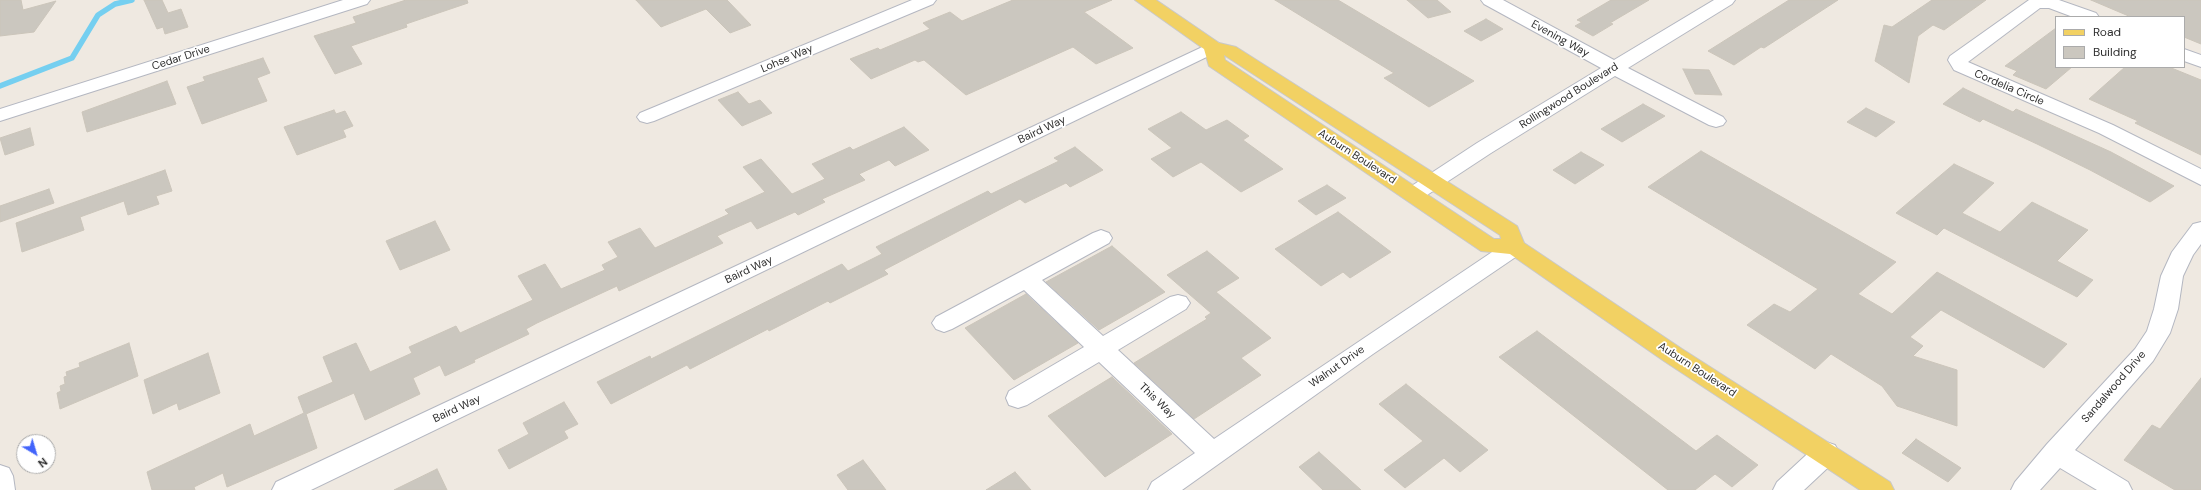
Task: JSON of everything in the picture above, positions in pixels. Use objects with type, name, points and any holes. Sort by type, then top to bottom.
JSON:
[{"type":"main road","name":"Auburn Boulevard","points":[[1144,0],[1213,48],[1230,51],[1509,231],[1514,247]]},
{"type":"main road","name":"Auburn Boulevard","points":[[1213,48],[1216,62],[1414,194],[1489,246],[1514,247],[1673,355],[1881,490]]},
{"type":"street","name":"Cedar Drive","points":[[0,115],[361,0]]},
{"type":"street","name":"Lohse Way","points":[[647,118],[927,0]]},
{"type":"street","name":"Evening Way","points":[[1490,0],[1614,68],[1716,121]]},
{"type":"street","name":"Rollingwood Boulevard","points":[[1414,194],[1614,68],[1726,0]]},
{"type":"street","name":"Cordelia Circle","points":[[2087,16],[2051,3],[2036,3],[1957,60],[1961,66],[1971,72],[2106,129],[2201,178]]},
{"type":"street","name":"Baird Way","points":[[285,490],[1213,48]]},
{"type":"street","points":[[2185,55],[2201,61]]},
{"type":"street","name":"Sandalwood Drive","points":[[2024,490],[2056,452],[2144,355],[2158,332],[2166,309],[2172,276],[2183,252],[2201,229]]},
{"type":"street","points":[[944,323],[1101,238]]},
{"type":"street","name":"Walnut Drive","points":[[1161,490],[1514,247]]},
{"type":"street","name":"This Way","points":[[1026,278],[1102,348],[1212,454]]},
{"type":"street","points":[[1018,398],[1178,303]]},
{"type":"street","points":[[2056,452],[2119,490]]},
{"type":"street","points":[[1786,490],[1826,453]]},
{"type":"street","points":[[0,476],[2,490]]},
{"type":"building","points":[[0,0],[21,0],[23,10],[56,1],[34,32],[0,36]]},
{"type":"building","points":[[144,0],[162,0],[168,13],[181,9],[188,27],[165,34],[163,27],[157,29]]},
{"type":"building","points":[[406,0],[467,0],[468,3],[406,24],[407,27],[351,46],[362,64],[335,74],[314,36],[356,23],[353,17]]},
{"type":"building","points":[[636,0],[727,0],[751,25],[730,33],[706,9],[661,27]]},
{"type":"building","points":[[1013,0],[1112,0],[1084,12],[1133,48],[1096,64],[1073,47],[966,95],[924,60],[918,62],[915,60],[871,79],[850,59],[878,48],[880,50],[930,29],[923,23],[950,12],[962,21]]},
{"type":"building","points":[[1275,0],[1338,0],[1474,81],[1429,107],[1384,78],[1394,73]]},
{"type":"building","points":[[1407,0],[1437,0],[1451,12],[1428,18]]},
{"type":"building","points":[[1611,0],[1649,0],[1610,23],[1613,24],[1593,36],[1575,26],[1582,22],[1577,20]]},
{"type":"building","points":[[1789,0],[1838,0],[1764,48],[1761,47],[1734,65],[1708,51]]},
{"type":"building","points":[[1932,0],[1986,0],[1944,30],[1933,25],[1918,36],[1909,83],[1875,61],[1884,25],[1892,27]]},
{"type":"building","points":[[2091,0],[2201,0],[2201,44],[2185,37],[2185,16],[2129,16]]},
{"type":"building","points":[[1486,19],[1503,29],[1481,41],[1464,31]]},
{"type":"building","points":[[2055,29],[2055,68],[2071,68],[2046,89],[2013,75],[2017,71],[2005,66]]},
{"type":"building","points":[[263,58],[270,73],[257,78],[267,101],[202,124],[187,87],[205,81],[203,77]]},
{"type":"building","points":[[2124,68],[2171,68],[2201,80],[2201,155],[2135,123],[2138,121],[2089,99]]},
{"type":"building","points":[[1683,69],[1709,70],[1722,95],[1695,94]]},
{"type":"building","points":[[167,81],[176,104],[87,132],[82,112]]},
{"type":"building","points":[[1963,88],[2013,112],[2016,109],[2111,152],[2174,186],[2150,202],[2037,144],[1983,119],[1980,122],[1943,104]]},
{"type":"building","points":[[738,92],[749,104],[760,100],[772,113],[742,126],[718,100]]},
{"type":"building","points":[[1643,104],[1665,116],[1622,142],[1601,129]]},
{"type":"building","points":[[1866,108],[1895,122],[1876,137],[1847,122]]},
{"type":"building","points":[[334,110],[336,114],[345,111],[353,126],[343,130],[346,137],[297,155],[284,127]]},
{"type":"building","points":[[1181,112],[1206,130],[1227,120],[1249,136],[1243,140],[1283,169],[1241,192],[1201,162],[1173,177],[1151,159],[1172,148],[1148,129]]},
{"type":"building","points":[[904,127],[929,150],[895,166],[889,160],[859,174],[865,180],[822,199],[825,202],[798,215],[795,212],[757,229],[751,221],[717,236],[723,243],[619,291],[617,286],[537,323],[526,329],[529,334],[474,360],[475,362],[445,376],[440,365],[413,378],[420,394],[365,420],[354,393],[306,414],[317,448],[227,487],[223,473],[194,487],[195,490],[152,490],[147,472],[250,424],[254,436],[304,413],[298,397],[333,382],[323,357],[356,343],[370,372],[412,353],[409,347],[456,326],[460,333],[533,300],[518,276],[545,264],[561,289],[605,270],[602,265],[618,257],[608,242],[640,228],[655,248],[729,214],[725,210],[765,192],[743,167],[761,159],[792,194],[825,179],[812,164],[850,147],[853,150]]},
{"type":"building","points":[[30,128],[34,145],[5,155],[0,138]]},
{"type":"building","points":[[1075,147],[1103,170],[1070,187],[1066,183],[1025,203],[1020,199],[884,270],[888,274],[830,303],[828,301],[769,331],[768,329],[690,369],[687,365],[611,404],[597,382],[650,356],[651,359],[842,264],[848,271],[882,254],[876,247],[988,191],[991,194],[1059,161],[1054,158]]},
{"type":"building","points":[[1701,151],[1896,262],[1858,294],[1892,314],[1937,272],[2067,344],[2044,368],[1941,310],[1910,337],[1923,346],[1913,356],[1957,370],[1957,426],[1897,406],[1882,386],[1831,354],[1815,369],[1747,325],[1774,304],[1790,312],[1818,289],[1648,187]]},
{"type":"building","points":[[1581,152],[1604,165],[1575,184],[1553,170]]},
{"type":"building","points":[[1954,164],[1994,183],[1962,213],[2000,232],[2032,202],[2088,230],[2057,261],[2093,280],[2077,297],[1944,228],[1937,235],[1896,213]]},
{"type":"building","points":[[165,170],[172,191],[156,196],[159,204],[128,215],[124,201],[80,217],[84,230],[22,252],[16,223]]},
{"type":"building","points":[[1327,185],[1346,198],[1316,215],[1298,201]]},
{"type":"building","points":[[49,189],[54,203],[0,222],[0,206]]},
{"type":"building","points":[[1338,212],[1391,252],[1350,278],[1343,272],[1321,286],[1275,249]]},
{"type":"building","points":[[435,221],[450,250],[400,270],[386,241]]},
{"type":"building","points":[[1112,246],[1165,292],[1099,330],[1046,282]]},
{"type":"building","points":[[1207,251],[1239,278],[1216,292],[1271,338],[1241,358],[1261,375],[1194,419],[1134,363],[1207,319],[1205,317],[1211,313],[1167,275]]},
{"type":"building","points":[[1026,294],[1078,343],[1014,380],[965,328]]},
{"type":"building","points":[[1537,331],[1696,451],[1717,435],[1758,465],[1732,487],[1715,474],[1695,490],[1668,490],[1499,357]]},
{"type":"building","points":[[129,343],[138,376],[60,409],[57,393],[61,391],[60,386],[65,384],[64,377],[67,376],[66,372],[80,367],[79,363]]},
{"type":"building","points":[[208,353],[220,393],[179,410],[177,403],[153,414],[144,380]]},
{"type":"building","points":[[1112,377],[1172,434],[1105,477],[1048,416]]},
{"type":"building","points":[[2201,378],[2201,490],[2175,490],[2124,460],[2152,425],[2160,429]]},
{"type":"building","points":[[1406,384],[1488,450],[1460,472],[1444,458],[1405,488],[1384,470],[1423,441],[1379,404]]},
{"type":"building","points":[[564,402],[578,424],[564,431],[568,438],[509,469],[498,450],[529,434],[523,423]]},
{"type":"building","points":[[1916,439],[1961,468],[1948,482],[1902,453]]},
{"type":"building","points":[[1319,452],[1361,490],[1323,490],[1299,467]]},
{"type":"building","points":[[863,460],[886,490],[848,490],[837,475]]},
{"type":"building","points":[[437,469],[447,490],[394,490]]},
{"type":"building","points":[[1015,472],[1031,490],[986,490]]},
{"type":"waterway","points":[[0,86],[72,58],[98,15],[115,4],[132,0]]}]
